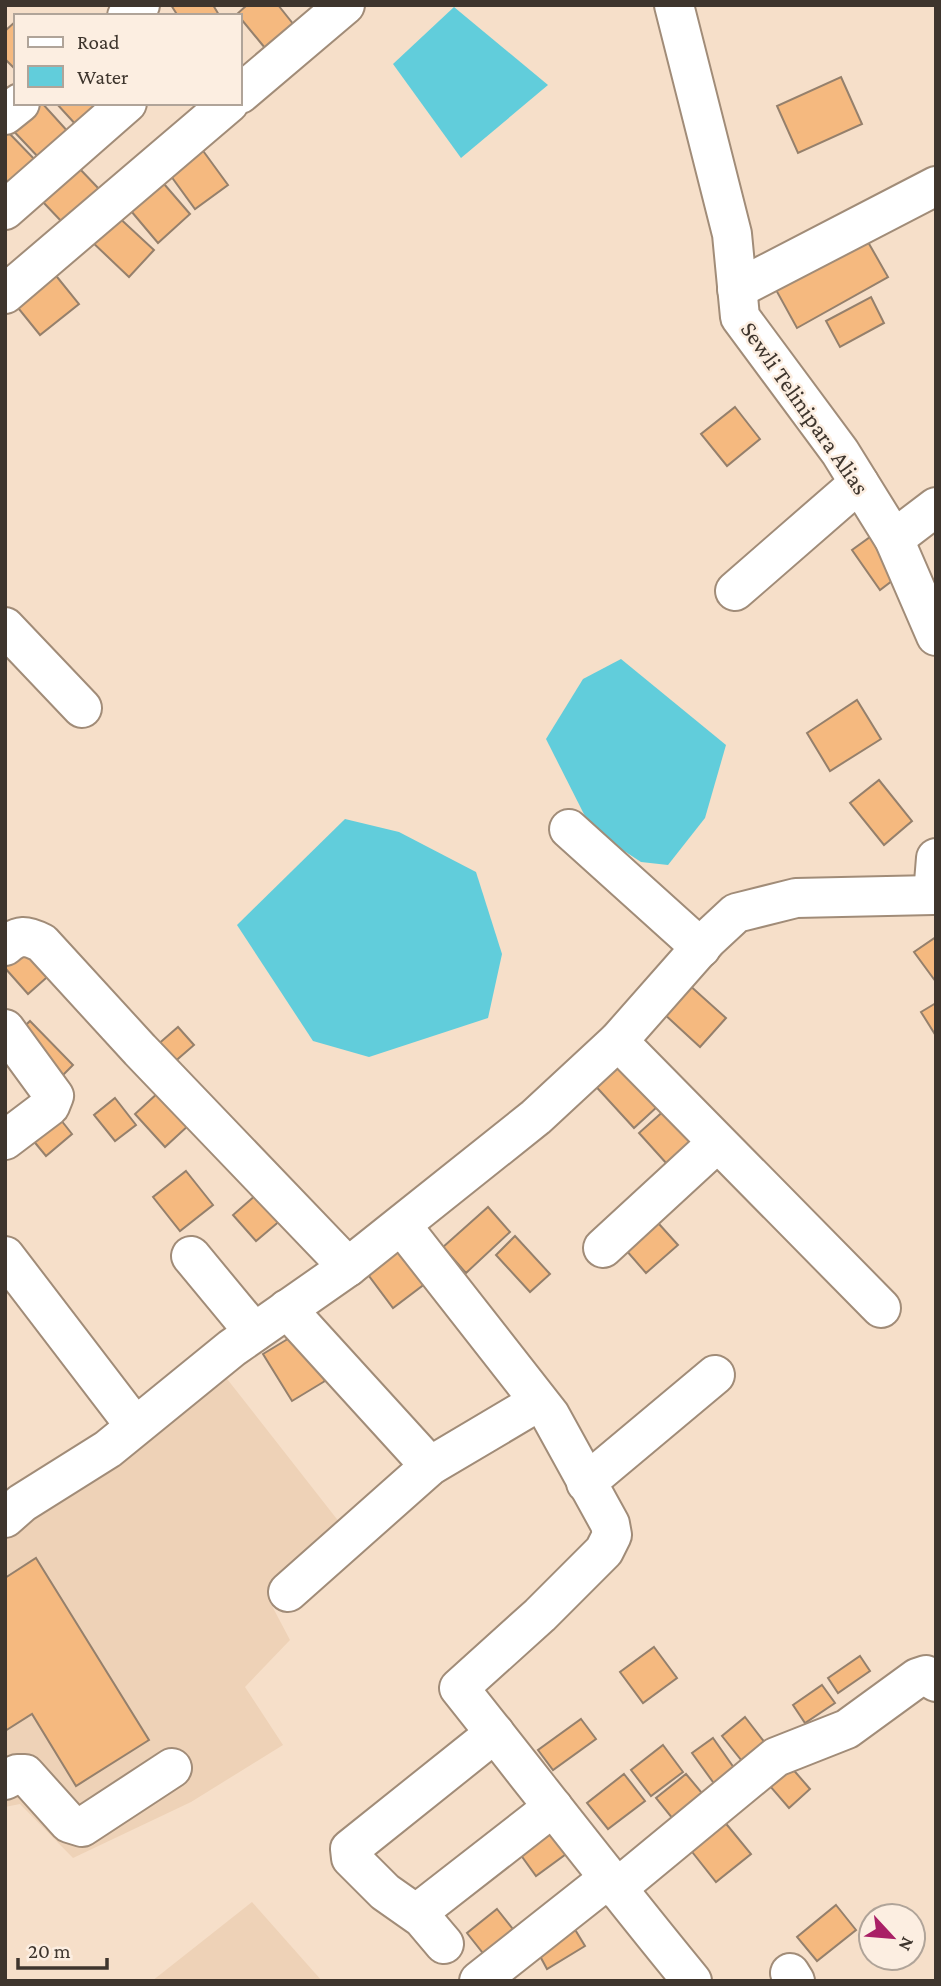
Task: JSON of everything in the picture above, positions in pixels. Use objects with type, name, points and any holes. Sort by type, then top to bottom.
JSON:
[{"type":"street","points":[[242,92],[345,5]]},
{"type":"street","name":"Sewli Telinipara Alias","points":[[674,5],[733,234],[740,317],[840,452],[894,539],[936,636]]},
{"type":"street","points":[[5,210],[125,105]]},
{"type":"street","points":[[5,294],[190,116],[223,105]]},
{"type":"street","points":[[737,289],[936,186]]},
{"type":"street","points":[[735,591],[859,483]]},
{"type":"street","points":[[894,539],[936,507]]},
{"type":"street","points":[[5,627],[82,708]]},
{"type":"street","points":[[569,829],[701,948]]},
{"type":"street","points":[[5,1518],[22,1503],[108,1448],[232,1348],[348,1267],[536,1117],[618,1041],[736,913],[796,898],[934,897],[936,858]]},
{"type":"street","points":[[5,946],[17,936],[28,936],[42,943],[140,1050],[348,1267]]},
{"type":"street","points":[[5,1029],[54,1096],[50,1105],[5,1140]]},
{"type":"street","points":[[618,1041],[881,1308]]},
{"type":"street","points":[[603,1248],[717,1143]]},
{"type":"street","points":[[402,1226],[550,1415],[610,1524],[612,1535],[604,1551],[540,1615],[459,1688],[576,1834],[612,1884],[692,1981]]},
{"type":"street","points":[[5,1256],[135,1426]]},
{"type":"street","points":[[191,1256],[254,1332]]},
{"type":"street","points":[[287,1309],[430,1466]]},
{"type":"street","points":[[586,1483],[715,1375]]},
{"type":"street","points":[[288,1592],[430,1466],[538,1402]]},
{"type":"street","points":[[479,1981],[612,1884],[776,1757],[847,1729],[917,1678],[926,1675],[936,1682]]},
{"type":"street","points":[[444,1944],[417,1913],[385,1892],[351,1858],[350,1849],[495,1733]]},
{"type":"street","points":[[5,1780],[17,1774],[25,1774],[69,1823],[82,1827],[172,1768]]},
{"type":"street","points":[[417,1913],[553,1807]]},
{"type":"shaded area","points":[[224,1375],[347,1532],[271,1604],[290,1640],[245,1687],[283,1745],[191,1802],[73,1858],[20,1804],[5,1807],[5,1540],[52,1501]]},
{"type":"shaded area","points":[[252,1902],[322,1981],[152,1981]]},
{"type":"water","points":[[454,7],[548,85],[461,158],[393,64]]},
{"type":"water","points":[[621,659],[726,745],[705,818],[668,865],[641,862],[592,830],[546,739],[583,679]]},
{"type":"water","points":[[345,819],[399,832],[476,872],[502,954],[488,1018],[369,1057],[313,1041],[237,925]]},
{"type":"building","points":[[171,5],[213,5],[218,14],[177,14]]},
{"type":"building","points":[[247,5],[278,5],[294,25],[265,48],[242,20],[242,14],[237,14]]},
{"type":"building","points":[[14,23],[14,68],[5,59],[5,31]]},
{"type":"building","points":[[841,77],[862,124],[798,153],[777,106]]},
{"type":"building","points":[[25,105],[44,105],[70,134],[41,160],[6,123]]},
{"type":"building","points":[[58,105],[102,105],[78,127]]},
{"type":"building","points":[[7,131],[39,164],[14,188],[5,179]]},
{"type":"building","points":[[201,148],[228,185],[195,209],[168,172]]},
{"type":"building","points":[[78,167],[100,190],[63,223],[42,201]]},
{"type":"building","points":[[158,177],[190,214],[158,243],[126,205]]},
{"type":"building","points":[[114,213],[154,250],[129,277],[89,239]]},
{"type":"building","points":[[860,228],[888,277],[797,328],[770,279]]},
{"type":"building","points":[[49,267],[79,304],[40,335],[10,298]]},
{"type":"building","points":[[871,297],[884,323],[840,347],[826,321]]},
{"type":"building","points":[[735,407],[760,439],[727,466],[701,434]]},
{"type":"building","points":[[877,532],[905,571],[880,590],[852,550]]},
{"type":"building","points":[[857,700],[881,739],[830,771],[807,733]]},
{"type":"building","points":[[879,780],[912,821],[884,845],[850,803]]},
{"type":"building","points":[[23,936],[54,971],[28,994],[5,968],[5,951]]},
{"type":"building","points":[[936,937],[936,982],[914,952]]},
{"type":"building","points":[[687,983],[726,1018],[700,1047],[662,1012]]},
{"type":"building","points":[[936,1003],[936,1036],[921,1012]]},
{"type":"building","points":[[30,1021],[73,1065],[48,1090],[5,1045]]},
{"type":"building","points":[[178,1027],[194,1045],[172,1064],[156,1046]]},
{"type":"building","points":[[614,1058],[658,1106],[634,1128],[590,1080]]},
{"type":"building","points":[[160,1091],[190,1124],[165,1147],[135,1114]]},
{"type":"building","points":[[115,1098],[136,1125],[115,1141],[94,1115]]},
{"type":"building","points":[[667,1108],[694,1139],[667,1164],[639,1133]]},
{"type":"building","points":[[53,1110],[72,1134],[46,1156],[27,1133]]},
{"type":"building","points":[[186,1171],[213,1205],[180,1231],[153,1197]]},
{"type":"building","points":[[265,1187],[288,1214],[256,1241],[233,1215]]},
{"type":"building","points":[[488,1207],[510,1232],[466,1273],[443,1247]]},
{"type":"building","points":[[650,1214],[678,1245],[646,1273],[619,1242]]},
{"type":"building","points":[[515,1236],[550,1274],[530,1292],[496,1255]]},
{"type":"building","points":[[395,1243],[426,1283],[393,1308],[363,1268]]},
{"type":"building","points":[[296,1334],[325,1381],[292,1401],[263,1354]]},
{"type":"building","points":[[36,1558],[149,1740],[76,1786],[32,1714],[5,1731],[5,1578]]},
{"type":"building","points":[[654,1647],[677,1678],[643,1703],[620,1672]]},
{"type":"building","points":[[860,1656],[870,1671],[838,1693],[828,1678]]},
{"type":"building","points":[[822,1685],[835,1703],[805,1723],[793,1705]]},
{"type":"building","points":[[745,1717],[769,1748],[746,1766],[722,1736]]},
{"type":"building","points":[[581,1719],[596,1739],[553,1770],[538,1750]]},
{"type":"building","points":[[713,1738],[739,1775],[718,1789],[692,1753]]},
{"type":"building","points":[[663,1745],[683,1772],[651,1796],[631,1770]]},
{"type":"building","points":[[784,1759],[810,1789],[789,1808],[763,1778]]},
{"type":"building","points":[[624,1774],[645,1801],[608,1829],[587,1803]]},
{"type":"building","points":[[686,1774],[707,1799],[677,1824],[656,1798]]},
{"type":"building","points":[[556,1817],[577,1846],[536,1876],[515,1847]]},
{"type":"building","points":[[723,1820],[751,1854],[716,1882],[689,1848]]},
{"type":"building","points":[[836,1905],[856,1930],[817,1961],[797,1937]]},
{"type":"building","points":[[497,1909],[520,1938],[490,1962],[467,1933]]},
{"type":"building","points":[[571,1923],[585,1946],[547,1969],[534,1945]]}]
